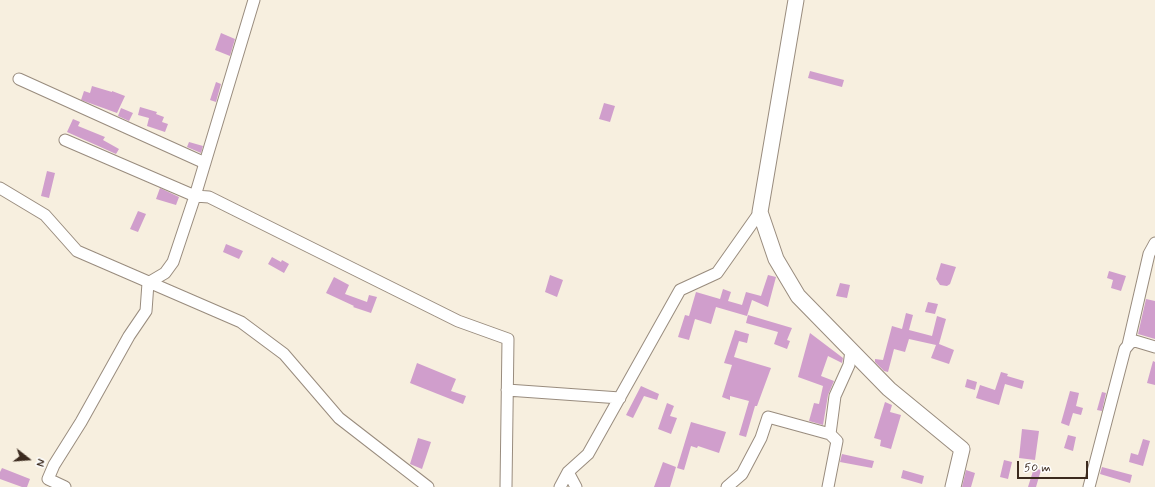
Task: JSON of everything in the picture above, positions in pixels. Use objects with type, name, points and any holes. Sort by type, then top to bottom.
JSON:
[{"type":"street","points":[[148,283],[165,273],[173,262],[195,196],[254,0]]},
{"type":"street","points":[[560,487],[568,472],[588,454],[680,290],[717,273],[760,212],[796,0]]},
{"type":"street","points":[[19,79],[205,163]]},
{"type":"street","points":[[65,140],[195,196],[209,197],[458,321],[508,339],[506,487]]},
{"type":"street","points":[[0,188],[45,215],[77,251],[241,322],[284,354],[338,418],[428,487]]},
{"type":"street","points":[[760,212],[776,259],[798,296],[889,389],[962,449],[954,487]]},
{"type":"street","points":[[1089,487],[1128,345],[1149,254],[1155,243]]},
{"type":"street","points":[[65,487],[48,479],[54,465],[81,422],[129,336],[146,311],[148,283]]},
{"type":"street","points":[[1128,345],[1135,342],[1155,347]]},
{"type":"street","points":[[830,434],[835,396],[848,365],[851,351]]},
{"type":"street","points":[[507,390],[620,398]]},
{"type":"street","points":[[726,487],[742,474],[761,438],[768,417],[830,434],[837,441],[828,487]]},
{"type":"street","points":[[568,472],[576,487]]},
{"type":"building","points":[[221,33],[235,39],[230,56],[215,50]]},
{"type":"building","points":[[810,71],[844,80],[842,87],[808,78]]},
{"type":"building","points":[[216,82],[221,84],[216,102],[210,100]]},
{"type":"building","points":[[92,86],[125,96],[117,113],[81,100],[84,91],[90,93]]},
{"type":"building","points":[[604,103],[615,106],[610,122],[599,119]]},
{"type":"building","points":[[140,107],[157,112],[156,114],[164,117],[162,122],[168,124],[165,132],[147,126],[149,118],[138,115]]},
{"type":"building","points":[[121,108],[133,113],[129,121],[118,116]]},
{"type":"building","points":[[73,119],[80,122],[78,126],[105,137],[103,140],[119,149],[116,154],[67,132]]},
{"type":"building","points":[[189,142],[203,146],[201,153],[187,147]]},
{"type":"building","points":[[47,171],[55,173],[49,198],[41,196]]},
{"type":"building","points":[[160,188],[179,197],[176,205],[156,199]]},
{"type":"building","points":[[138,211],[146,214],[138,232],[130,229]]},
{"type":"building","points":[[226,244],[243,251],[239,259],[223,252]]},
{"type":"building","points":[[272,257],[289,264],[284,273],[268,264]]},
{"type":"building","points":[[941,263],[956,267],[950,284],[947,286],[940,285],[936,279]]},
{"type":"building","points":[[1109,271],[1126,276],[1121,291],[1111,288],[1113,280],[1107,278]]},
{"type":"building","points":[[550,275],[563,280],[557,297],[545,292]]},
{"type":"building","points":[[768,275],[776,277],[768,307],[752,300],[747,316],[716,307],[711,324],[695,319],[689,340],[678,337],[685,315],[689,316],[696,292],[720,299],[723,289],[731,292],[728,301],[742,305],[746,292],[761,296]]},
{"type":"building","points":[[334,277],[349,285],[345,294],[367,302],[369,295],[377,297],[371,313],[353,307],[354,306],[326,293]]},
{"type":"building","points":[[840,283],[850,285],[847,298],[836,296]]},
{"type":"building","points":[[1146,299],[1155,301],[1155,339],[1138,334]]},
{"type":"building","points":[[928,302],[938,304],[935,314],[925,312]]},
{"type":"building","points":[[906,313],[913,315],[909,330],[932,336],[937,316],[946,319],[939,344],[954,350],[949,364],[931,358],[936,345],[909,339],[905,352],[894,349],[888,372],[884,371],[875,362],[875,359],[883,360],[892,326],[902,329]]},
{"type":"building","points":[[748,315],[792,328],[787,340],[790,341],[787,349],[774,344],[778,332],[746,323]]},
{"type":"building","points":[[735,330],[749,334],[747,343],[739,341],[734,357],[771,368],[757,406],[755,406],[746,437],[739,435],[749,401],[730,396],[730,400],[722,397],[732,365],[724,363]]},
{"type":"building","points":[[810,333],[843,358],[842,363],[828,356],[821,376],[834,381],[828,395],[823,425],[809,421],[814,403],[819,404],[823,386],[798,377]]},
{"type":"building","points":[[1153,361],[1155,362],[1155,385],[1147,383]]},
{"type":"building","points":[[417,363],[456,379],[451,391],[466,396],[463,404],[410,383]]},
{"type":"building","points":[[1001,372],[1008,374],[1007,376],[1024,381],[1022,389],[1005,384],[999,405],[976,398],[980,385],[995,390]]},
{"type":"building","points":[[967,379],[977,382],[975,390],[965,387]]},
{"type":"building","points":[[641,386],[659,394],[657,400],[644,396],[633,418],[626,415]]},
{"type":"building","points":[[1070,391],[1079,393],[1076,406],[1083,408],[1081,415],[1073,413],[1069,426],[1061,423]]},
{"type":"building","points":[[1102,392],[1106,393],[1102,411],[1097,410]]},
{"type":"building","points":[[885,402],[892,405],[890,412],[901,415],[891,449],[880,446],[881,440],[874,438]]},
{"type":"building","points":[[667,403],[674,406],[670,416],[677,418],[671,434],[658,429]]},
{"type":"building","points":[[691,422],[726,432],[719,453],[698,446],[697,448],[691,446],[684,470],[677,468]]},
{"type":"building","points":[[1022,429],[1039,431],[1035,460],[1019,458]]},
{"type":"building","points":[[1068,435],[1076,437],[1073,451],[1064,448]]},
{"type":"building","points":[[418,438],[431,442],[422,469],[410,464]]},
{"type":"building","points":[[1143,439],[1150,441],[1143,466],[1129,462],[1131,453],[1138,455]]},
{"type":"building","points":[[842,454],[874,461],[872,468],[840,462]]},
{"type":"building","points":[[1004,460],[1012,462],[1008,479],[1000,477]]},
{"type":"building","points":[[663,462],[676,467],[670,487],[654,487]]},
{"type":"building","points":[[1102,467],[1132,475],[1130,483],[1100,474]]},
{"type":"building","points":[[2,468],[30,479],[27,487],[22,487],[0,479],[0,472]]},
{"type":"building","points":[[1034,468],[1041,470],[1036,487],[1028,487]]},
{"type":"building","points":[[903,470],[924,476],[922,484],[901,478]]},
{"type":"building","points":[[966,470],[975,473],[971,487],[962,487]]}]
